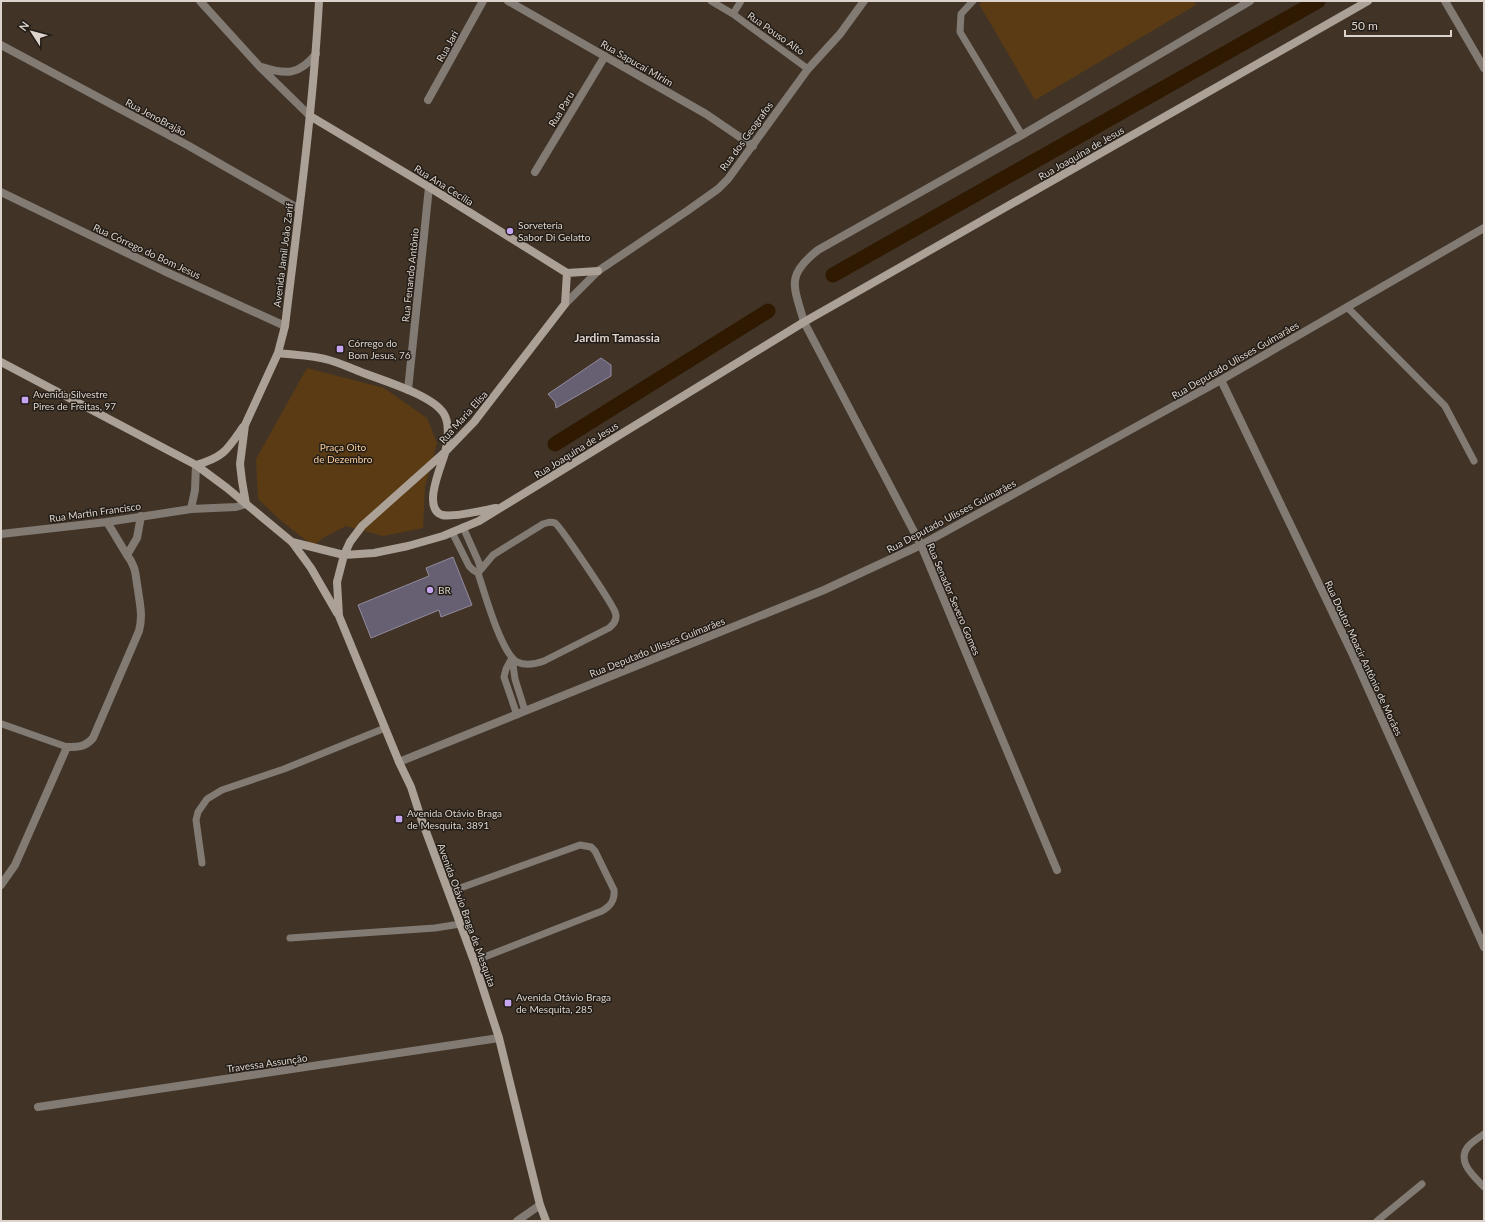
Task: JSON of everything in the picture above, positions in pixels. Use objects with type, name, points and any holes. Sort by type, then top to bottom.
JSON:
[{"type":"main road","name":"Avenida Jamil João Zarif","points":[[246,504],[240,464],[245,425],[278,353],[285,326],[310,116],[319,1]]},
{"type":"main road","name":"Rua Joaquina de Jesus","points":[[292,542],[344,555],[374,552],[408,546],[452,532],[479,520],[503,507],[804,322],[1368,1]]},
{"type":"main road","name":"Rua Ana Cecília","points":[[310,116],[429,187],[568,273]]},
{"type":"main road","points":[[565,304],[568,273],[598,271]]},
{"type":"main road","name":"Rua Maria Elisa","points":[[344,555],[350,542],[362,526],[445,452],[474,422],[565,304]]},
{"type":"main road","points":[[278,353],[329,360],[408,390],[436,406],[444,414],[447,426],[447,438],[445,452],[432,498],[434,507],[443,515],[503,507]]},
{"type":"main road","points":[[1,362],[196,465],[292,542],[311,568],[339,616]]},
{"type":"main road","points":[[196,465],[217,458],[226,450],[245,425]]},
{"type":"main road","name":"Avenida Otávio Braga de Mesquita","points":[[344,555],[337,582],[339,616],[399,762],[411,787],[474,961],[499,1038],[540,1205],[546,1221]]},
{"type":"street","points":[[200,1],[260,67],[310,116]]},
{"type":"street","name":"Rua Jari","points":[[428,100],[483,1]]},
{"type":"street","name":"Rua Sapucaí MIrim","points":[[508,1],[706,114],[753,146]]},
{"type":"street","name":"Rua dos Geografos","points":[[565,304],[598,271],[687,211],[718,189],[728,179],[808,68],[840,34],[864,1]]},
{"type":"street","points":[[804,322],[795,288],[795,279],[797,270],[818,250],[1022,135],[1250,1]]},
{"type":"street","points":[[1445,1],[1484,68]]},
{"type":"street","name":"Rua JenoBrajão","points":[[1,45],[188,146],[299,209]]},
{"type":"street","points":[[260,67],[283,73],[294,72],[304,67],[316,54]]},
{"type":"street","name":"Rua Paru","points":[[535,172],[604,56]]},
{"type":"street","name":"Rua Fenando Antônio","points":[[408,390],[429,187]]},
{"type":"street","name":"Rua Córrego do Bom Jesus","points":[[1,192],[164,271],[285,326]]},
{"type":"street","name":"Rua Deputado Ulisses Guímarâes","points":[[399,762],[824,590],[921,545],[1221,380],[1484,228]]},
{"type":"street","name":"Rua Senador Severo Gomes","points":[[804,322],[921,545],[1057,870]]},
{"type":"street","name":"Rua Doutor Moacir Antônio de Morâes","points":[[1221,380],[1353,655],[1484,947]]},
{"type":"street","points":[[191,509],[195,490],[196,465]]},
{"type":"street","name":"Rua Martin Francisco","points":[[1,534],[107,522],[191,509],[236,507],[246,504]]},
{"type":"street","points":[[127,555],[137,538],[141,516]]},
{"type":"street","points":[[1,884],[16,865],[67,747],[82,747],[88,744],[93,738],[142,621],[137,590],[136,571],[133,563],[107,522]]},
{"type":"street","name":"Travessa Assunção","points":[[38,1107],[499,1038]]},
{"type":"street","points":[[518,1221],[540,1205]]},
{"type":"lane","name":"Rua Pouso Alto","points":[[711,1],[732,14],[808,68]]},
{"type":"lane","points":[[732,14],[741,1]]},
{"type":"lane","points":[[973,1],[961,14],[960,32],[1022,135]]},
{"type":"lane","points":[[1346,308],[1444,406],[1474,460]]},
{"type":"lane","points":[[463,527],[479,563],[480,568],[478,573],[505,647],[512,658],[518,662],[535,664],[544,661],[614,624],[616,612],[571,543],[555,523],[549,522],[543,524],[493,555],[478,573]]},
{"type":"lane","points":[[452,532],[469,566],[478,573]]},
{"type":"lane","points":[[512,658],[516,685],[525,711]]},
{"type":"lane","points":[[512,658],[506,669],[504,677],[516,715]]},
{"type":"lane","points":[[2,724],[67,747]]},
{"type":"lane","points":[[202,863],[196,820],[198,812],[207,799],[222,790],[284,769],[385,728]]},
{"type":"lane","points":[[449,892],[580,845],[591,847],[595,851],[614,890],[612,902],[608,908],[474,961]]},
{"type":"lane","points":[[290,938],[435,928],[460,924]]},
{"type":"lane","points":[[1484,1134],[1468,1147],[1464,1156],[1465,1165],[1484,1187]]},
{"type":"lane","points":[[1378,1221],[1422,1184]]},
{"type":"green space","points":[[984,1],[1194,1],[1196,5],[1035,100],[979,4]]},
{"type":"green space","name":"Praça Oito de Dezembro","points":[[307,368],[384,388],[427,418],[437,443],[425,487],[423,528],[383,536],[346,526],[323,538],[313,546],[279,519],[258,499],[256,459]]},
{"type":"building","points":[[601,358],[611,365],[611,376],[556,408],[555,402],[548,394]]},
{"type":"building","name":"BR","points":[[453,557],[472,605],[441,617],[439,610],[371,638],[358,605],[429,576],[426,568]]},
{"type":"waterway","points":[[833,275],[1318,1]]},
{"type":"waterway","points":[[555,444],[768,311]]},
{"type":"place","name":"Sorveteria Sabor Di Gelatto","points":[[510,231]]},
{"type":"place","name":"Córrego do Bom Jesus, 76","points":[[340,349]]},
{"type":"place","name":"Avenida Silvestre Pires de Freitas, 97","points":[[25,400]]},
{"type":"place","name":"BR","points":[[430,590]]},
{"type":"place","name":"Avenida Otávio Braga de Mesquita, 3891","points":[[399,819]]},
{"type":"place","name":"Avenida Otávio Braga de Mesquita, 285","points":[[508,1003]]},
{"type":"district","name":"Jardim Tamassia","points":[[617,338]]}]
